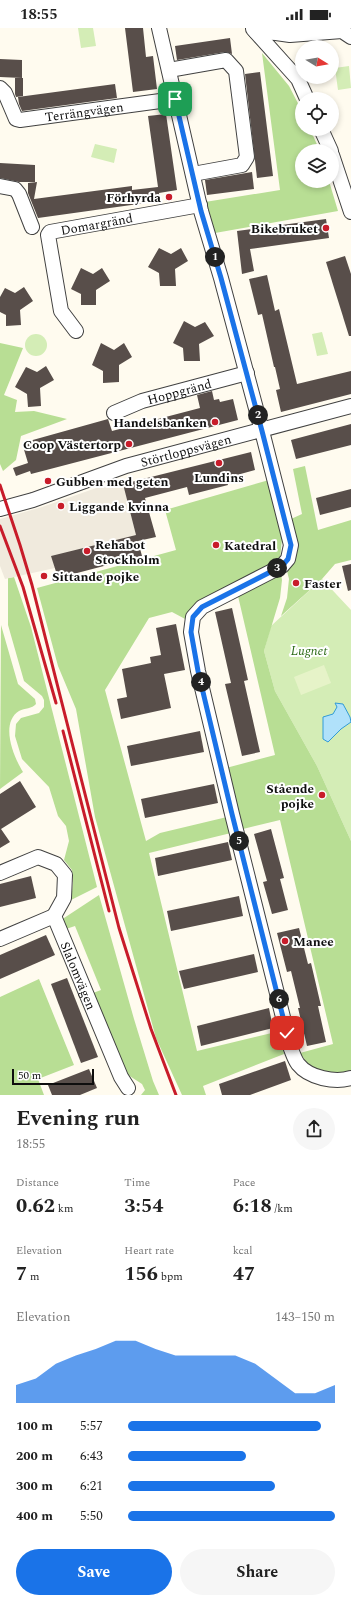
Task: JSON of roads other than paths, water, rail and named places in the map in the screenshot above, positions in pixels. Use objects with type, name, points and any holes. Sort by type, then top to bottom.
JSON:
[{"type":"street","points":[[159,28],[200,205],[247,373],[291,545],[288,559],[282,566],[202,607],[193,617],[191,632],[198,671],[291,1049],[298,1064],[312,1074],[327,1079],[343,1080],[351,1078]]},
{"type":"street","points":[[254,29],[290,35],[342,31],[351,36]]},
{"type":"street","points":[[254,29],[298,79],[304,92]]},
{"type":"street","points":[[169,70],[226,60],[236,71],[247,157],[242,165],[193,174]]},
{"type":"street","name":"Terrängvägen","points":[[3,93],[16,119],[20,120],[175,99]]},
{"type":"street","points":[[339,170],[348,190],[351,212]]},
{"type":"street","points":[[0,186],[15,189],[19,194],[32,227]]},
{"type":"street","name":"Domargränd","points":[[76,330],[61,310],[48,235],[50,232],[200,205]]},
{"type":"street","name":"Hoppgränd","points":[[114,413],[142,401],[247,373]]},
{"type":"street","name":"Störtloppsvägen","points":[[0,510],[33,500],[126,466],[262,431],[351,406]]},
{"type":"street","points":[[0,873],[38,857],[56,864],[64,875],[64,898],[54,916],[0,939]]},
{"type":"street","name":"Slalomvägen","points":[[54,916],[121,1077],[128,1088]]},
{"type":"water","points":[[335,703],[343,704],[351,722],[341,729],[328,742],[323,739],[323,717],[333,714],[337,707]]},
{"type":"railway","points":[[0,485],[32,585],[119,928],[151,1029],[176,1095]]},
{"type":"railway","points":[[0,526],[23,587],[56,703]]},
{"type":"railway","points":[[63,731],[109,911]]},
{"type":"place","name":"Förhyrda","points":[[169,197]]},
{"type":"place","name":"Bikebruket","points":[[326,228]]},
{"type":"place","name":"Handelsbanken","points":[[215,422]]},
{"type":"place","name":"Coop Västertorp","points":[[129,444]]},
{"type":"place","name":"Lundins","points":[[219,463]]},
{"type":"place","name":"Gubben med geten","points":[[48,481]]},
{"type":"place","name":"Liggande kvinna","points":[[61,506]]},
{"type":"place","name":"Katedral","points":[[216,545]]},
{"type":"place","name":"Rehabot Stockholm","points":[[87,551]]},
{"type":"place","name":"Sittande pojke","points":[[44,576]]},
{"type":"place","name":"Faster","points":[[296,583]]},
{"type":"place","name":"Stående pojke","points":[[322,795]]},
{"type":"place","name":"Manee","points":[[285,941]]},
{"type":"park label","name":"Lugnet","points":[[309,650]]}]
